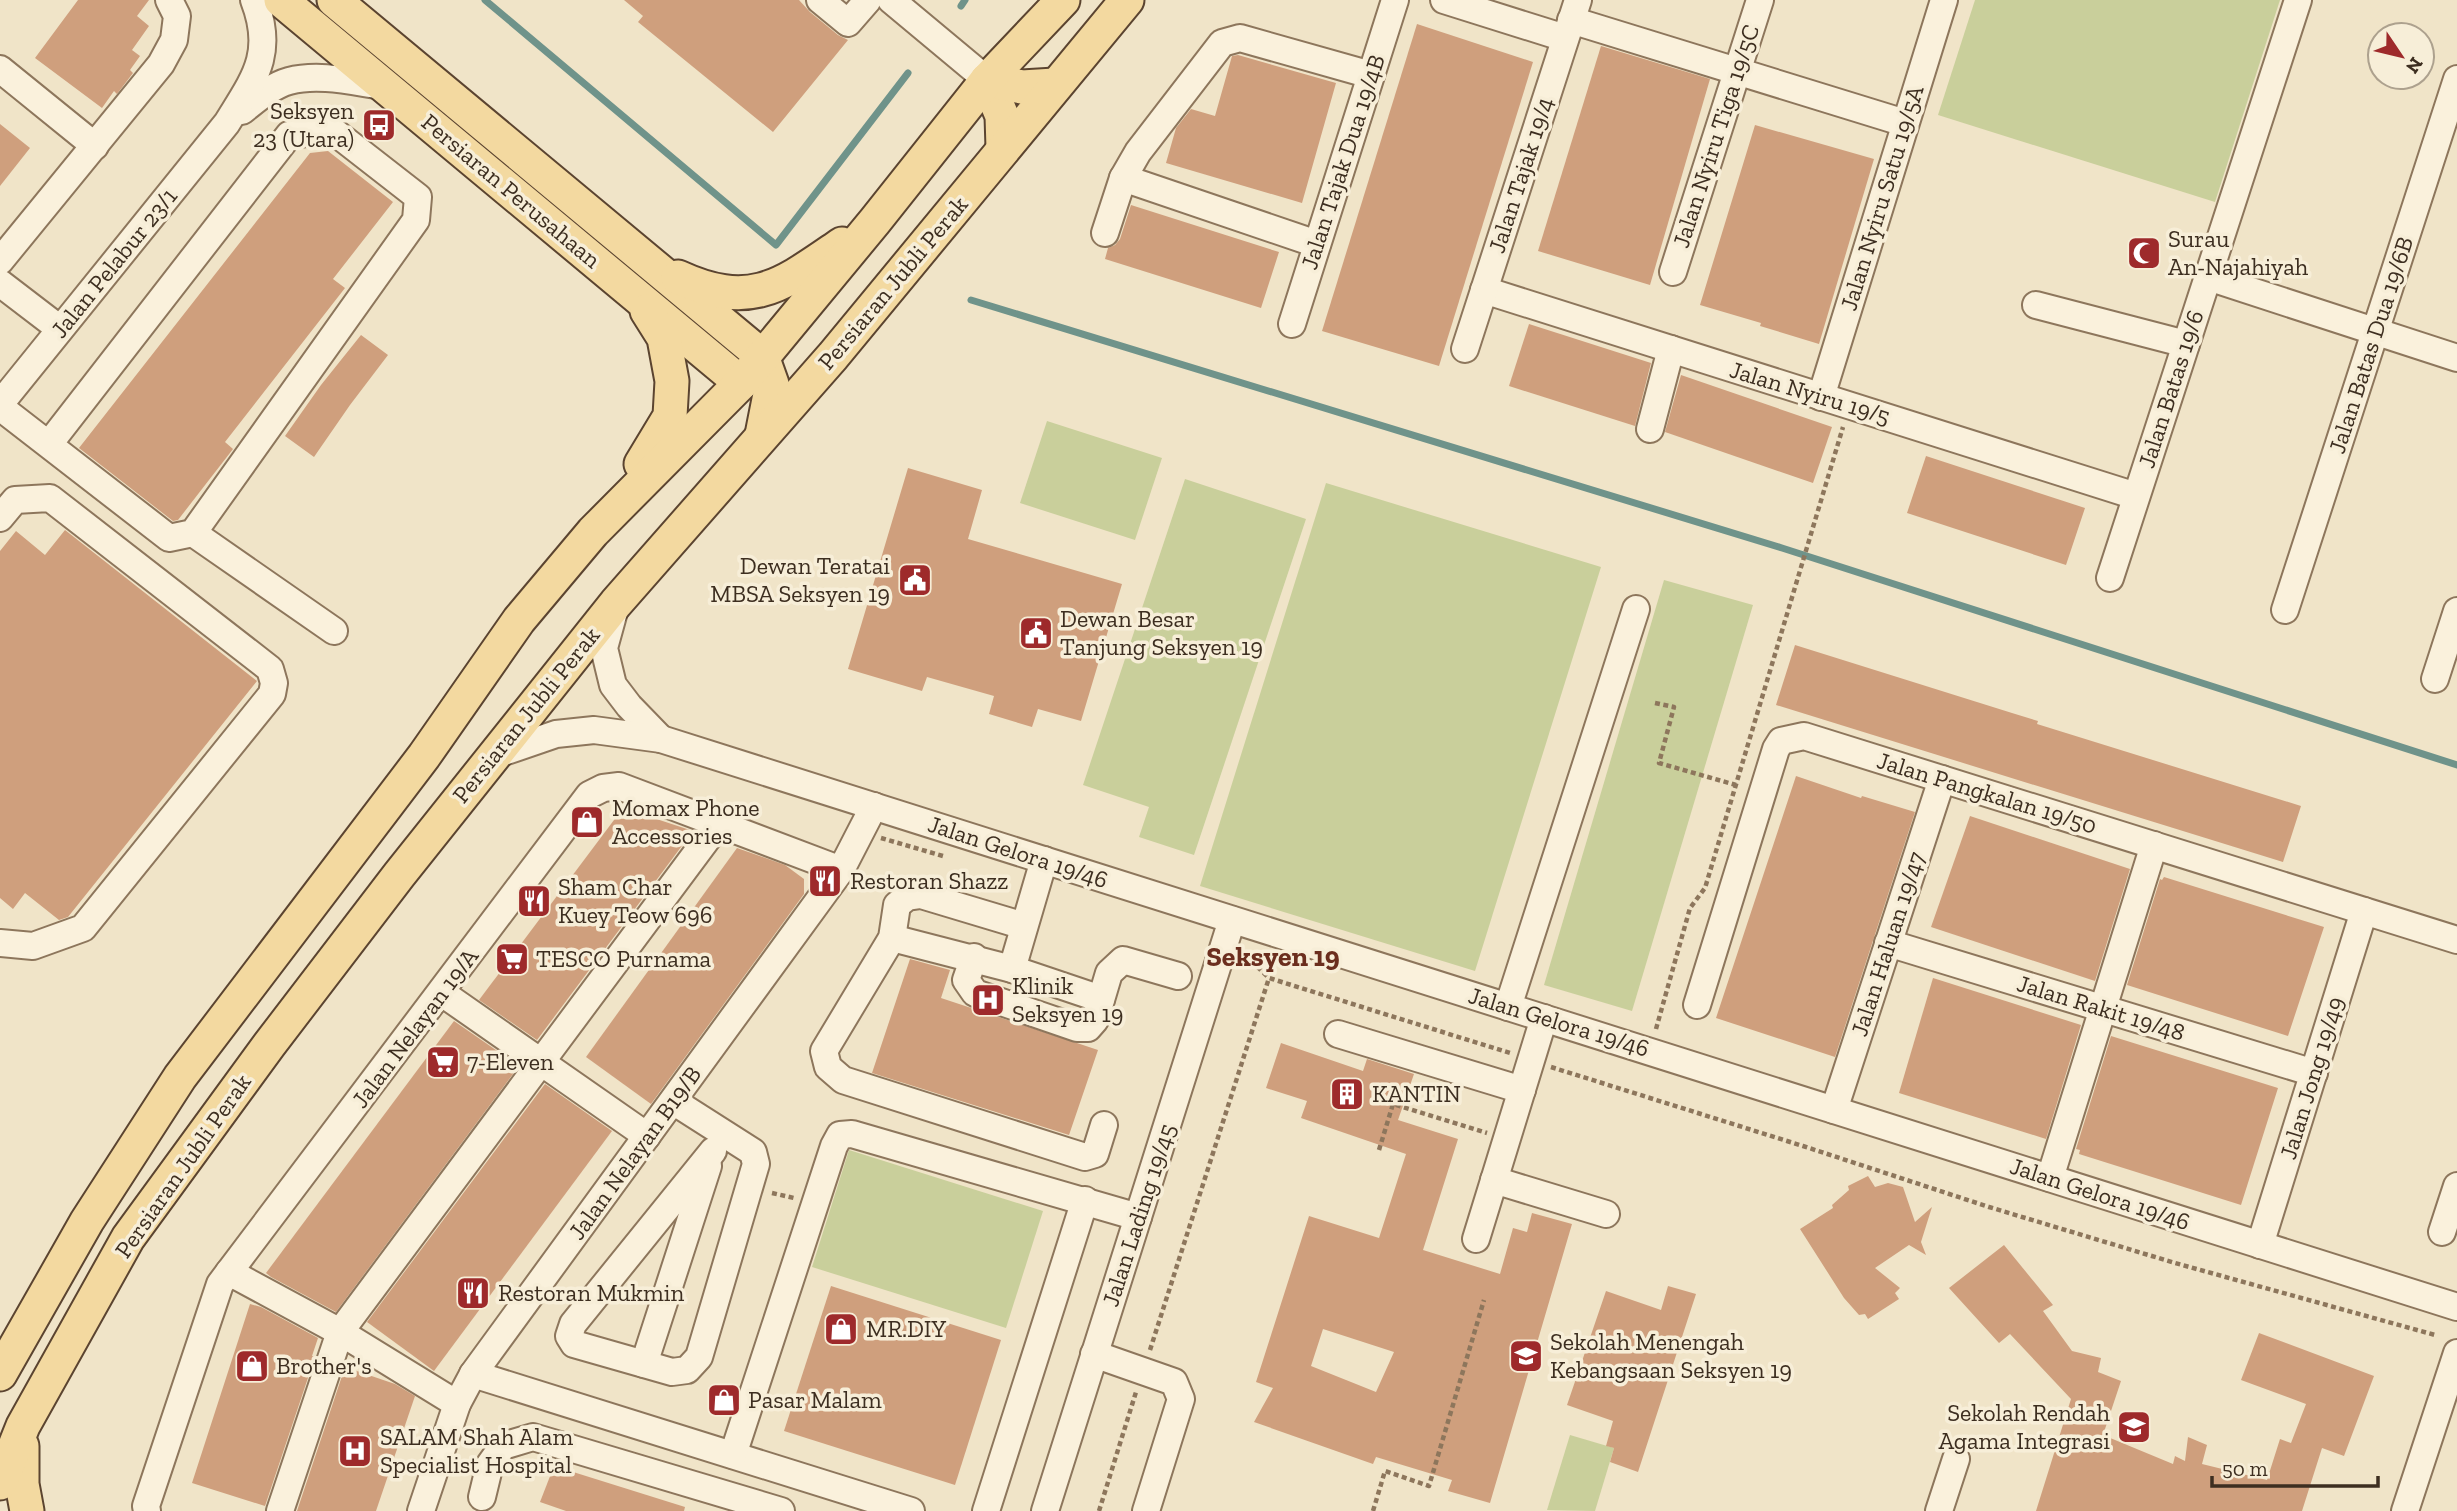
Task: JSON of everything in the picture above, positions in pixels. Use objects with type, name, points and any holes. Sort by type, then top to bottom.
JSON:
[{"type":"main road","name":"Persiaran Perusahaan","points":[[281,0],[639,298],[759,374]]},
{"type":"main road","name":"Persiaran Perusahaan","points":[[334,0],[654,266],[759,374]]},
{"type":"main road","name":"Persiaran Jubli Perak","points":[[0,1374],[87,1221],[180,1077],[424,757],[519,620],[593,531],[759,374],[987,80],[1063,0]]},
{"type":"main road","name":"Persiaran Jubli Perak","points":[[0,1483],[23,1426],[128,1238],[269,1045],[492,756],[616,603],[833,356],[1127,0]]},
{"type":"main road","points":[[987,80],[1023,86],[1055,85]]},
{"type":"main road","points":[[987,80],[1003,116],[1003,148]]},
{"type":"main road","points":[[654,266],[702,288],[733,294],[768,290],[800,272],[875,221]]},
{"type":"main road","points":[[593,531],[656,442],[670,416],[672,380],[664,338],[639,298]]},
{"type":"main road","points":[[761,438],[759,374],[792,378],[833,356]]},
{"type":"main road","points":[[23,1426],[22,1485],[27,1511]]},
{"type":"street","points":[[0,261],[161,64],[174,40],[177,16],[169,0]]},
{"type":"street","name":"Jalan Pelabur 23/1","points":[[0,405],[227,123],[257,75],[259,66],[263,47],[254,0]]},
{"type":"street","points":[[820,0],[848,23],[868,0]]},
{"type":"street","points":[[891,0],[987,80]]},
{"type":"street","name":"Jalan Tajak Dua 19/4B","points":[[1292,324],[1395,0]]},
{"type":"street","points":[[1444,0],[1571,19],[1905,123]]},
{"type":"street","name":"Jalan Nyiru Tiga 19/5C","points":[[1673,272],[1760,0]]},
{"type":"street","name":"Jalan Nyiru Satu 19/5A","points":[[1822,397],[1944,0]]},
{"type":"street","name":"Jalan Batas 19/6","points":[[2110,578],[2298,0]]},
{"type":"street","name":"Jalan Tajak 19/4","points":[[1465,349],[1571,19]]},
{"type":"street","points":[[1105,233],[1123,178],[1138,152],[1222,43],[1240,38],[1371,75]]},
{"type":"street","points":[[0,69],[95,146]]},
{"type":"street","name":"Jalan Pelabur 23/1","points":[[227,123],[264,93],[289,81],[324,78],[384,86]]},
{"type":"street","name":"Jalan Batas Dua 19/6B","points":[[2285,610],[2457,79]]},
{"type":"street","points":[[0,405],[49,444],[169,538],[193,533],[416,220],[418,197],[332,130],[289,135],[49,444]]},
{"type":"street","points":[[1123,178],[1317,244]]},
{"type":"street","points":[[2208,277],[2457,358]]},
{"type":"street","points":[[0,283],[60,330]]},
{"type":"street","name":"Jalan Nyiru 19/5","points":[[1484,290],[2136,496]]},
{"type":"street","points":[[2036,305],[2186,344]]},
{"type":"street","points":[[1650,429],[1671,349]]},
{"type":"street","points":[[0,518],[15,500],[50,498],[270,669],[274,682],[272,694],[83,928],[33,947],[0,943]]},
{"type":"street","points":[[193,533],[334,631]]},
{"type":"street","name":"Jalan Gelora 19/46","points":[[616,603],[604,648],[613,685],[661,739]]},
{"type":"street","points":[[1508,1007],[1636,609]]},
{"type":"street","points":[[2435,679],[2457,611]]},
{"type":"street","name":"Jalan Gelora 19/46","points":[[492,756],[556,734],[594,730],[661,739],[1044,860],[1230,929],[1650,1050],[2457,1307]]},
{"type":"street","name":"Jalan Pangkalan 19/50","points":[[1697,1005],[1776,749],[1782,741],[1804,736],[2457,940]]},
{"type":"street","name":"Jalan Haluan 19/47","points":[[1834,1110],[1942,779]]},
{"type":"street","name":"Jalan Nelayan 19/A","points":[[147,1511],[220,1284],[589,795],[603,788],[619,786],[841,870]]},
{"type":"street","name":"Jalan Nelayan B19/B","points":[[421,1511],[457,1404],[473,1374],[841,870],[874,806]]},
{"type":"street","points":[[280,1511],[341,1332],[719,823]]},
{"type":"street","points":[[2050,1178],[2154,845]]},
{"type":"street","points":[[1012,968],[1044,860]]},
{"type":"street","points":[[1024,926],[921,895],[907,897],[897,905],[891,938],[824,1051],[828,1067],[843,1080],[1086,1157],[1095,1154],[1104,1125]]},
{"type":"street","name":"Jalan Jong 19/49","points":[[2260,1245],[2364,911]]},
{"type":"street","name":"Jalan Lading 19/45","points":[[1045,1511],[1230,929]]},
{"type":"street","points":[[891,938],[1012,968],[1101,999]]},
{"type":"street","name":"Jalan Rakit 19/48","points":[[1888,943],[2314,1073]]},
{"type":"street","points":[[974,957],[966,980],[975,993],[1076,1028],[1088,1028],[1096,1020],[1109,973],[1123,960],[1178,976]]},
{"type":"street","points":[[442,993],[647,1136]]},
{"type":"street","points":[[1476,1239],[1544,1018]]},
{"type":"street","points":[[1338,1034],[1522,1090]]},
{"type":"street","points":[[673,1101],[716,1141],[753,1152],[756,1164],[699,1357],[687,1370],[673,1372],[574,1344],[569,1336],[573,1324],[716,1141]]},
{"type":"street","points":[[733,1455],[834,1146],[840,1135],[852,1134],[1138,1216]]},
{"type":"street","points":[[644,1364],[716,1141]]},
{"type":"street","points":[[1494,1180],[1606,1214]]},
{"type":"street","points":[[2442,1232],[2457,1186]]},
{"type":"street","points":[[986,1511],[1085,1200]]},
{"type":"street","points":[[229,1272],[341,1332],[457,1404]]},
{"type":"street","points":[[2405,1511],[2457,1353]]},
{"type":"street","points":[[1094,1354],[1174,1382],[1181,1399],[1146,1511]]},
{"type":"street","points":[[473,1374],[733,1455],[862,1504],[911,1511]]},
{"type":"street","points":[[604,1459],[614,1418]]},
{"type":"street","points":[[482,1497],[490,1464],[503,1446],[533,1437],[781,1511]]},
{"type":"street","points":[[1939,1511],[1956,1459]]},
{"type":"path","points":[[1650,1050],[1690,908],[1705,888],[1849,405]]},
{"type":"path","points":[[1656,703],[1674,708],[1660,763],[1736,785]]},
{"type":"path","points":[[860,832],[948,857]]},
{"type":"path","points":[[1230,929],[1269,978],[1531,1059],[1989,1208],[2435,1335]]},
{"type":"path","points":[[1099,1511],[1269,978]]},
{"type":"path","points":[[1379,1150],[1393,1104],[1507,1140]]},
{"type":"path","points":[[749,1188],[815,1203]]},
{"type":"path","points":[[1373,1511],[1385,1471],[1429,1486],[1484,1300]]},
{"type":"green space","points":[[1975,0],[2280,0],[2215,202],[1938,115]]},
{"type":"green space","points":[[1047,421],[1162,458],[1135,540],[1020,503]]},
{"type":"green space","points":[[1185,479],[1306,519],[1194,855],[1139,837],[1149,807],[1083,785]]},
{"type":"green space","points":[[1326,483],[1601,567],[1475,971],[1200,886]]},
{"type":"green space","points":[[1664,580],[1753,605],[1632,1011],[1544,985]]},
{"type":"green space","points":[[849,1150],[1043,1211],[1006,1328],[812,1267]]},
{"type":"green space","points":[[1570,1435],[1614,1448],[1595,1511],[1547,1510]]},
{"type":"building","points":[[78,0],[149,0],[137,16],[149,26],[132,50],[140,56],[130,70],[133,73],[117,94],[114,91],[102,108],[35,58]]},
{"type":"building","points":[[624,0],[799,0],[838,35],[848,40],[773,132],[638,22],[643,16]]},
{"type":"building","points":[[1417,24],[1533,62],[1439,366],[1322,331]]},
{"type":"building","points":[[1601,46],[1710,79],[1650,285],[1538,251]]},
{"type":"building","points":[[1238,55],[1336,83],[1302,203],[1166,163],[1176,128],[1191,109],[1215,116],[1232,56]]},
{"type":"building","points":[[0,124],[30,148],[0,186]]},
{"type":"building","points":[[1755,125],[1874,159],[1819,344],[1700,305]]},
{"type":"building","points":[[328,151],[393,202],[333,279],[345,288],[225,442],[233,449],[178,520],[173,521],[79,448],[310,153]]},
{"type":"building","points":[[1131,205],[1279,252],[1261,308],[1105,259],[1108,248],[1120,239]]},
{"type":"building","points":[[1529,324],[1651,363],[1635,426],[1509,386]]},
{"type":"building","points":[[361,335],[388,355],[314,457],[285,436]]},
{"type":"building","points":[[1681,375],[1832,427],[1813,483],[1665,432]]},
{"type":"building","points":[[1926,456],[2085,508],[2066,565],[1907,513]]},
{"type":"building","points":[[908,468],[982,490],[968,539],[1122,584],[1081,721],[1038,709],[1032,727],[989,714],[994,696],[927,677],[922,691],[848,669]]},
{"type":"building","points":[[65,530],[257,681],[68,917],[59,920],[25,893],[13,909],[0,898],[0,551],[16,531],[45,555]]},
{"type":"building","points":[[1795,645],[2301,806],[2283,862],[1776,705]]},
{"type":"building","points":[[1796,776],[1861,798],[1862,796],[1915,812],[1835,1057],[1716,1018]]},
{"type":"building","points":[[623,808],[693,831],[537,1040],[479,1000]]},
{"type":"building","points":[[1970,816],[2130,869],[2095,981],[1931,927]]},
{"type":"building","points":[[737,848],[785,865],[804,879],[804,894],[651,1104],[586,1057]]},
{"type":"building","points":[[2164,877],[2324,927],[2288,1036],[2127,985],[2160,879]]},
{"type":"building","points":[[910,959],[950,970],[941,998],[1098,1050],[1069,1135],[872,1073]]},
{"type":"building","points":[[1933,978],[2081,1025],[2046,1139],[1899,1093]]},
{"type":"building","points":[[454,1021],[519,1066],[336,1312],[271,1277],[266,1273]]},
{"type":"building","points":[[2111,1036],[2278,1088],[2241,1205],[2079,1154],[2080,1150],[2076,1149]]},
{"type":"building","points":[[1281,1043],[1363,1071],[1367,1059],[1414,1074],[1398,1120],[1458,1139],[1423,1250],[1500,1274],[1513,1228],[1527,1232],[1532,1213],[1572,1224],[1490,1503],[1448,1491],[1452,1480],[1376,1457],[1373,1464],[1254,1422],[1273,1388],[1256,1382],[1309,1216],[1379,1238],[1406,1154],[1301,1118],[1307,1101],[1266,1088]],"holes":[[[1323,1329],[1394,1352],[1376,1392],[1311,1366]]]},
{"type":"building","points":[[545,1084],[612,1131],[434,1371],[367,1322]]},
{"type":"building","points":[[1868,1176],[1875,1187],[1888,1183],[1903,1187],[1915,1222],[1932,1207],[1921,1242],[1926,1255],[1909,1245],[1875,1268],[1900,1288],[1895,1293],[1899,1299],[1868,1319],[1865,1314],[1859,1315],[1844,1298],[1800,1229],[1833,1208],[1832,1205],[1849,1190],[1848,1186]]},
{"type":"building","points":[[2004,1245],[2053,1305],[2043,1311],[2072,1351],[2101,1358],[2098,1372],[2121,1381],[2103,1435],[2173,1464],[2175,1456],[2185,1461],[2188,1437],[2207,1445],[2202,1464],[2267,1480],[2280,1439],[2291,1443],[2306,1404],[2241,1380],[2259,1333],[2374,1376],[2344,1456],[2322,1448],[2302,1511],[2036,1511],[2071,1399],[2010,1334],[1999,1343],[1949,1288]]},
{"type":"building","points":[[831,1286],[1001,1340],[955,1485],[784,1431]]},
{"type":"building","points":[[1668,1286],[1696,1294],[1638,1472],[1610,1462],[1614,1448],[1606,1446],[1613,1421],[1567,1405],[1606,1291],[1661,1310]]},
{"type":"building","points":[[250,1304],[261,1307],[318,1338],[312,1356],[315,1357],[265,1506],[192,1483]]},
{"type":"building","name":"SALAM Shah Alam Specialist Hospital","points":[[345,1367],[395,1384],[415,1396],[376,1511],[297,1511]]},
{"type":"building","points":[[554,1466],[685,1507],[684,1511],[566,1511],[540,1502]]},
{"type":"waterway","points":[[485,0],[776,245],[908,73]]},
{"type":"waterway","points":[[961,6],[965,0]]},
{"type":"waterway","points":[[971,300],[1782,548],[2457,765]]},
{"type":"place","name":"Seksyen 23 (Utara)","points":[[379,125]]},
{"type":"place","name":"Surau An-Najahiyah","points":[[2144,253]]},
{"type":"place","name":"Dewan Teratai MBSA Seksyen 19","points":[[915,580]]},
{"type":"place","name":"Dewan Besar Tanjung Seksyen 19","points":[[1036,633]]},
{"type":"place","name":"Momax Phone Accessories","points":[[587,822]]},
{"type":"place","name":"Restoran Shazz","points":[[825,881]]},
{"type":"place","name":"Sham Char Kuey Teow 696","points":[[534,901]]},
{"type":"place","name":"TESCO Purnama","points":[[512,959]]},
{"type":"place","name":"Klinik Seksyen 19","points":[[988,1000]]},
{"type":"place","name":"7-Eleven","points":[[443,1062]]},
{"type":"place","name":"KANTIN","points":[[1347,1094]]},
{"type":"place","name":"Restoran Mukmin","points":[[473,1293]]},
{"type":"place","name":"MR.DIY","points":[[841,1329]]},
{"type":"place","name":"Sekolah Menengah Kebangsaan Seksyen 19","points":[[1526,1356]]},
{"type":"place","name":"Brother's","points":[[252,1366]]},
{"type":"place","name":"Pasar Malam","points":[[724,1400]]},
{"type":"place","name":"Sekolah Rendah Agama Integrasi","points":[[2134,1427]]},
{"type":"place","name":"SALAM Shah Alam Specialist Hospital","points":[[355,1451]]},
{"type":"district","name":"Seksyen 19","points":[[1273,956]]}]
